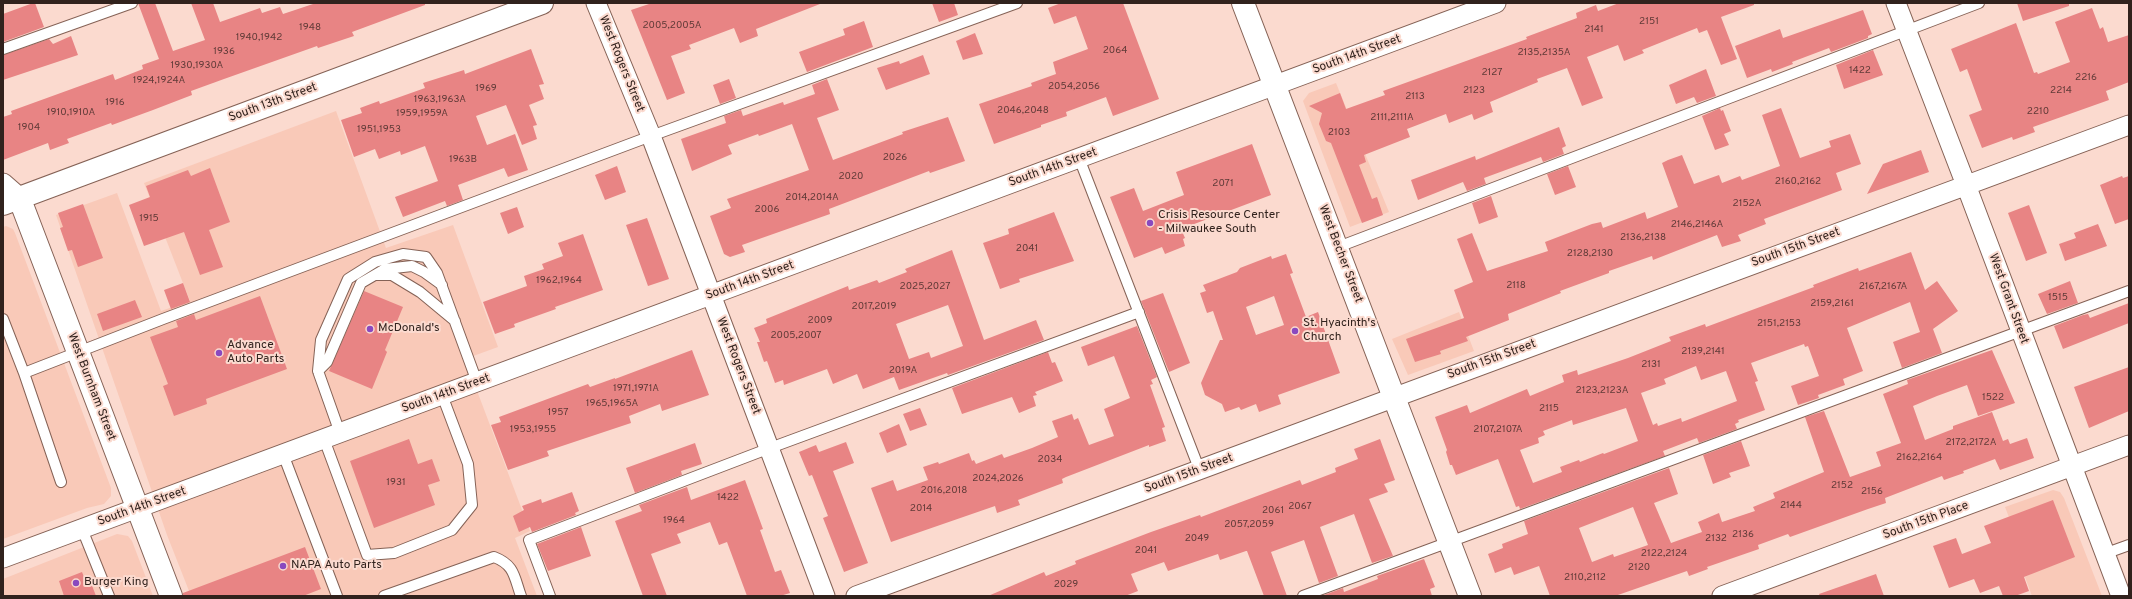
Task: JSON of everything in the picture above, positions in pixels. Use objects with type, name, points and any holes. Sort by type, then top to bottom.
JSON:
[{"type":"street","name":"South 13th Street","points":[[11,200],[542,3]]},
{"type":"street","name":"West Rogers Street","points":[[596,3],[651,136],[825,596]]},
{"type":"street","name":"West Becher Street","points":[[1243,3],[1338,247],[1470,596]]},
{"type":"street","name":"South 14th Street","points":[[3,558],[1496,3]]},
{"type":"street","name":"West Grant Street","points":[[1896,3],[2121,596]]},
{"type":"street","name":"South 15th Street","points":[[856,596],[1200,471],[1394,396],[2129,125]]},
{"type":"street","name":"West Burnham Street","points":[[3,183],[78,353],[171,596]]},
{"type":"street","name":"South 15th Place","points":[[1722,596],[2129,445]]},
{"type":"lane","points":[[3,50],[132,3]]},
{"type":"lane","points":[[24,373],[163,319],[651,136],[1017,3]]},
{"type":"lane","points":[[1338,247],[1979,3]]},
{"type":"lane","points":[[1079,158],[1200,471]]},
{"type":"lane","points":[[442,395],[468,464],[472,505],[452,530],[394,553],[367,555],[332,436],[318,371],[321,340],[348,279],[376,262],[403,254],[426,257],[437,273],[442,285],[477,382]]},
{"type":"lane","points":[[318,371],[327,362],[361,283],[385,269],[412,266],[424,272],[442,285]]},
{"type":"lane","points":[[375,274],[392,275],[420,292],[455,321]]},
{"type":"lane","points":[[1303,596],[2129,291]]},
{"type":"lane","points":[[550,596],[529,540],[770,448],[1139,312]]},
{"type":"lane","points":[[3,319],[24,373],[61,482]]},
{"type":"lane","points":[[283,454],[337,596]]},
{"type":"lane","points":[[82,529],[109,596]]},
{"type":"lane","points":[[2104,554],[2129,545]]},
{"type":"lane","points":[[384,596],[494,557],[505,561],[511,567],[521,596]]},
{"type":"shaded area","points":[[1336,83],[1389,212],[1350,227],[1303,101],[1309,93]]},
{"type":"shaded area","points":[[336,111],[386,248],[453,225],[498,347],[465,359],[530,531],[515,538],[537,596],[191,596],[167,535],[56,215],[117,193],[161,311],[190,301],[144,183]]},
{"type":"shaded area","points":[[6,226],[13,229],[15,233],[111,488],[111,496],[104,504],[87,508],[3,539],[3,227]]},
{"type":"shaded area","points":[[1459,312],[1474,351],[1408,375],[1392,339]]},
{"type":"shaded area","points":[[2053,490],[2060,492],[2064,498],[2102,596],[2032,596],[2025,577],[2031,574],[2005,507]]},
{"type":"shaded area","points":[[117,534],[128,536],[132,541],[153,596],[3,596],[3,579]]},
{"type":"building","points":[[35,3],[44,27],[3,42],[3,14]]},
{"type":"building","points":[[138,3],[155,3],[173,51],[205,40],[191,3],[213,3],[220,22],[260,8],[262,13],[280,7],[283,14],[316,3],[425,3],[425,5],[352,32],[354,36],[318,48],[317,46],[191,91],[192,95],[112,125],[111,123],[67,139],[69,143],[50,150],[48,143],[3,160],[3,117],[12,114],[11,111],[113,74],[115,80],[143,69],[142,65],[159,59]]},
{"type":"building","points":[[652,3],[820,4],[756,29],[758,36],[740,43],[734,28],[689,45],[691,49],[671,56],[685,93],[667,100],[631,10]]},
{"type":"building","points":[[932,3],[954,3],[958,15],[939,22]]},
{"type":"building","points":[[1061,3],[1123,3],[1159,99],[1113,116],[1106,97],[1066,112],[1067,116],[1041,125],[1041,127],[994,144],[979,104],[1032,86],[1031,83],[1056,74],[1053,62],[1088,49],[1076,16],[1054,24],[1048,8]]},
{"type":"building","points":[[1619,3],[1754,3],[1754,5],[1721,17],[1737,59],[1721,65],[1707,30],[1699,33],[1697,28],[1642,50],[1644,53],[1624,61],[1618,45],[1587,57],[1603,98],[1582,106],[1567,68],[1537,79],[1538,82],[1490,102],[1493,112],[1474,120],[1472,114],[1449,123],[1446,114],[1407,129],[1410,137],[1364,155],[1366,162],[1359,165],[1372,199],[1377,197],[1383,215],[1362,223],[1331,143],[1326,141],[1319,124],[1322,113],[1309,106],[1340,93],[1346,109],[1385,95],[1383,91],[1527,39],[1526,37],[1577,18],[1576,13],[1596,5],[1598,11]]},
{"type":"building","points":[[2017,3],[2069,3],[2069,6],[2023,21]]},
{"type":"building","points":[[2092,8],[2100,29],[2103,27],[2108,42],[2129,35],[2129,82],[2106,91],[2109,100],[2033,127],[2035,132],[2013,140],[2012,137],[1982,148],[1969,115],[1982,110],[1967,69],[1960,72],[1951,49],[2016,23],[2034,73],[2037,72],[2038,74],[2070,62],[2055,22]]},
{"type":"building","points":[[1863,10],[1872,34],[1868,36],[1868,38],[1831,52],[1829,48],[1792,62],[1793,64],[1772,72],[1771,69],[1747,78],[1735,46],[1780,29],[1783,38]]},
{"type":"building","points":[[864,21],[873,47],[807,72],[799,52],[845,35],[843,29]]},
{"type":"building","points":[[975,33],[983,54],[963,60],[956,41]]},
{"type":"building","points":[[71,36],[78,55],[3,80],[3,55],[49,39],[53,44]]},
{"type":"building","points":[[531,49],[544,84],[539,85],[544,99],[529,105],[537,125],[533,126],[537,139],[522,145],[506,105],[476,116],[487,145],[515,134],[528,170],[508,177],[504,168],[458,185],[463,200],[447,206],[445,201],[403,217],[395,197],[438,181],[425,146],[401,155],[400,151],[379,159],[375,149],[354,157],[341,120],[362,113],[360,108],[379,101],[380,104],[425,88],[423,83],[464,70],[465,74]]},
{"type":"building","points":[[1873,50],[1883,75],[1844,89],[1836,65]]},
{"type":"building","points":[[923,55],[930,74],[886,90],[877,68],[899,61],[900,64]]},
{"type":"building","points":[[1706,69],[1716,96],[1697,103],[1694,97],[1676,104],[1669,85]]},
{"type":"building","points":[[729,79],[736,98],[720,104],[713,85]]},
{"type":"building","points":[[827,79],[839,110],[817,118],[833,160],[903,134],[902,132],[948,117],[965,161],[930,173],[929,171],[829,209],[830,214],[742,245],[745,252],[730,257],[724,254],[710,216],[731,208],[727,199],[809,170],[792,124],[728,145],[732,154],[692,171],[681,139],[726,123],[724,116],[741,110],[743,116],[783,102],[784,105],[815,94],[812,85]]},
{"type":"building","points":[[1720,108],[1721,111],[1723,110],[1731,131],[1724,134],[1729,145],[1715,150],[1702,116]]},
{"type":"building","points":[[1781,108],[1800,158],[1831,147],[1829,141],[1850,134],[1861,164],[1836,173],[1842,190],[1764,219],[1766,224],[1738,235],[1741,241],[1722,247],[1717,235],[1653,260],[1652,256],[1609,271],[1609,273],[1560,291],[1561,293],[1508,314],[1509,320],[1466,337],[1468,341],[1440,351],[1441,354],[1415,362],[1406,339],[1464,318],[1454,290],[1473,282],[1457,239],[1472,233],[1487,271],[1548,251],[1545,242],[1592,224],[1601,222],[1603,228],[1645,212],[1647,219],[1678,207],[1662,163],[1668,160],[1682,155],[1694,184],[1719,175],[1722,183],[1740,176],[1742,180],[1780,166],[1762,115]]},
{"type":"building","points":[[1559,127],[1566,146],[1562,148],[1564,154],[1543,162],[1541,157],[1484,178],[1486,184],[1467,191],[1463,182],[1418,200],[1411,180],[1475,156],[1476,160]]},
{"type":"building","points":[[1252,144],[1271,195],[1181,229],[1185,238],[1183,239],[1185,246],[1165,254],[1162,247],[1134,258],[1110,197],[1134,188],[1143,211],[1184,195],[1176,172]]},
{"type":"building","points":[[1921,150],[1929,172],[1867,194],[1883,164]]},
{"type":"building","points":[[617,166],[626,192],[605,200],[595,175]]},
{"type":"building","points":[[1568,166],[1576,187],[1555,195],[1547,174]]},
{"type":"building","points":[[210,168],[230,222],[209,230],[223,267],[200,275],[184,232],[144,246],[129,205],[150,197],[146,186],[188,170],[191,176]]},
{"type":"building","points":[[2122,176],[2123,178],[2129,176],[2129,219],[2115,224],[2100,185]]},
{"type":"building","points":[[1491,196],[1498,217],[1479,224],[1472,203]]},
{"type":"building","points":[[83,204],[103,258],[78,267],[72,250],[68,251],[60,228],[63,227],[58,213]]},
{"type":"building","points":[[2029,205],[2047,253],[2026,261],[2008,213]]},
{"type":"building","points":[[517,207],[524,227],[508,234],[500,213]]},
{"type":"building","points":[[1054,212],[1074,261],[1019,279],[1020,282],[1000,289],[983,243],[1009,234],[1008,229]]},
{"type":"building","points":[[647,218],[669,279],[648,286],[626,225]]},
{"type":"building","points":[[2098,224],[2107,246],[2065,261],[2059,244],[2076,238],[2074,233]]},
{"type":"building","points":[[583,234],[603,290],[555,307],[556,309],[514,324],[515,327],[495,334],[483,302],[527,286],[524,276],[544,269],[542,264],[563,256],[558,243]]},
{"type":"building","points":[[952,250],[984,340],[1036,320],[1044,340],[948,375],[947,373],[899,390],[894,377],[863,389],[857,374],[833,384],[827,369],[784,385],[783,380],[775,383],[767,361],[764,362],[757,342],[760,342],[754,328],[767,323],[766,319],[848,286],[849,290],[877,280],[879,283],[907,272],[905,269]],"holes":[[[948,305],[963,346],[931,358],[929,352],[909,359],[896,324]]]},
{"type":"building","points":[[1911,252],[1925,290],[1937,281],[1958,311],[1933,329],[1942,353],[1902,368],[1893,342],[1920,332],[1910,302],[1847,328],[1863,371],[1843,379],[1845,385],[1818,395],[1819,398],[1798,405],[1791,386],[1819,376],[1808,346],[1805,347],[1804,344],[1751,363],[1758,381],[1755,382],[1765,410],[1738,420],[1739,422],[1735,424],[1737,429],[1699,443],[1697,438],[1663,451],[1665,456],[1520,509],[1519,506],[1516,507],[1498,459],[1456,475],[1452,465],[1450,465],[1446,452],[1447,450],[1435,417],[1467,405],[1470,413],[1527,389],[1530,396],[1564,382],[1562,375],[1577,370],[1578,375],[1628,358],[1671,341],[1669,337],[1705,324],[1706,327],[1814,287],[1813,285],[1858,268],[1859,271]],"holes":[[[1696,366],[1701,380],[1726,371],[1737,401],[1682,422],[1681,418],[1658,426],[1657,423],[1653,425],[1641,393],[1666,384],[1664,379]],[[1626,408],[1638,441],[1604,454],[1603,453],[1580,462],[1579,460],[1560,467],[1562,472],[1533,483],[1520,450],[1539,443],[1538,438],[1545,435],[1543,431],[1572,420],[1573,425]]]},
{"type":"building","name":"St. Hyacinth's Church","points":[[1286,254],[1293,273],[1290,274],[1306,317],[1318,312],[1340,373],[1278,395],[1281,404],[1259,412],[1256,404],[1241,410],[1239,407],[1225,412],[1222,404],[1205,395],[1201,383],[1220,340],[1223,340],[1213,311],[1207,313],[1200,293],[1206,291],[1203,285],[1237,272],[1240,268],[1271,256],[1272,259]],"holes":[[[1274,296],[1284,325],[1256,335],[1246,307]]]},
{"type":"building","points":[[2070,281],[2078,303],[2047,314],[2038,294]]},
{"type":"building","points":[[183,283],[190,302],[171,309],[164,290]]},
{"type":"building","name":"McDonald's","points":[[364,291],[403,307],[385,350],[387,352],[372,389],[329,371]]},
{"type":"building","points":[[1163,293],[1190,363],[1169,372],[1141,301]]},
{"type":"building","name":"Advance Auto Parts","points":[[260,296],[287,369],[206,399],[207,404],[174,416],[163,386],[168,384],[150,337],[178,327],[176,321],[194,314],[196,320]]},
{"type":"building","points":[[135,300],[142,317],[103,331],[97,314]]},
{"type":"building","points":[[2129,303],[2129,323],[2063,349],[2054,326],[2083,315],[2088,314],[2090,318]]},
{"type":"building","points":[[1137,326],[1157,377],[1151,380],[1153,384],[1150,385],[1165,427],[1162,428],[1166,441],[1149,447],[1149,445],[1066,477],[1062,479],[1063,483],[1018,500],[1020,505],[997,513],[995,506],[891,542],[871,488],[893,480],[897,491],[928,480],[923,467],[938,462],[939,464],[969,453],[972,461],[974,460],[976,464],[1002,454],[1004,458],[1032,448],[1058,437],[1052,421],[1072,414],[1074,420],[1078,418],[1089,445],[1114,436],[1104,409],[1130,398],[1114,356],[1088,366],[1081,347]]},
{"type":"building","points":[[692,350],[709,395],[662,411],[660,404],[629,416],[631,423],[547,451],[549,456],[508,470],[491,425],[501,422],[499,417],[588,384],[590,387],[615,379]]},
{"type":"building","points":[[1992,350],[2015,403],[1978,416],[1967,385],[1937,396],[1913,406],[1925,440],[1953,429],[1953,426],[1992,412],[2003,441],[2008,439],[2010,444],[2027,438],[2034,458],[2000,470],[1995,459],[1944,480],[1942,476],[1885,498],[1886,503],[1790,537],[1788,534],[1758,545],[1759,549],[1707,567],[1708,569],[1689,576],[1687,571],[1615,596],[1550,596],[1539,566],[1514,575],[1511,567],[1495,573],[1488,554],[1503,548],[1502,544],[1528,534],[1524,521],[1669,468],[1678,494],[1654,503],[1671,543],[1702,532],[1698,522],[1719,513],[1722,522],[1755,511],[1753,507],[1775,498],[1773,493],[1824,472],[1805,417],[1824,411],[1850,477],[1881,466],[1876,452],[1901,443],[1883,394],[1908,384],[1907,380]],"holes":[[[1633,507],[1648,545],[1614,557],[1613,554],[1592,562],[1579,528]]]},
{"type":"building","points":[[1048,352],[1052,363],[1055,362],[1063,381],[1035,392],[1037,395],[1033,396],[1036,406],[1019,413],[1012,397],[962,414],[952,388]]},
{"type":"building","points":[[2129,367],[2129,411],[2089,428],[2074,387]]},
{"type":"building","points":[[920,408],[927,425],[910,431],[903,414]]},
{"type":"building","points":[[899,424],[907,445],[887,453],[879,433]]},
{"type":"building","points":[[409,439],[418,464],[432,459],[440,481],[428,485],[435,505],[374,528],[350,461]]},
{"type":"building","points":[[1380,439],[1395,480],[1384,484],[1388,492],[1369,499],[1393,556],[1372,563],[1354,514],[1320,527],[1338,576],[1319,583],[1304,540],[1271,552],[1287,596],[1264,596],[1246,551],[1220,560],[1218,554],[1168,571],[1164,562],[1131,574],[1138,591],[1125,596],[988,596],[1044,572],[1046,576],[1076,564],[1075,561],[1151,532],[1200,515],[1201,517],[1300,480],[1302,485],[1336,472],[1335,468],[1358,459],[1354,449]]},
{"type":"building","points":[[1741,441],[1750,466],[1729,473],[1731,477],[1713,484],[1703,455]]},
{"type":"building","points":[[846,442],[854,463],[833,471],[868,563],[844,572],[823,518],[828,516],[812,475],[809,476],[799,452],[816,445],[819,452]]},
{"type":"building","points":[[695,443],[702,464],[681,471],[682,475],[635,493],[626,468]]},
{"type":"building","points":[[745,480],[763,529],[760,530],[775,572],[781,570],[790,593],[780,596],[747,596],[727,542],[719,545],[710,522],[677,534],[681,543],[651,554],[667,596],[643,596],[615,521],[642,511],[639,505],[687,487],[691,500]]},
{"type":"building","points":[[572,492],[579,511],[575,513],[576,515],[532,532],[530,527],[519,532],[513,516],[524,510],[522,506],[541,499],[542,503]]},
{"type":"building","points":[[2053,500],[2075,557],[2024,577],[2029,591],[2015,596],[2003,596],[1999,586],[1980,593],[1974,579],[1949,588],[1933,546],[1956,538],[1962,554],[1991,543],[1984,526]]},
{"type":"building","points":[[581,527],[591,556],[548,571],[537,544]]},
{"type":"building","name":"NAPA Auto Parts","points":[[305,547],[321,589],[303,596],[183,596],[183,593]]},
{"type":"building","points":[[1424,559],[1435,587],[1430,589],[1432,596],[1324,595],[1343,588],[1344,592],[1378,579],[1377,576]]},
{"type":"building","name":"Burger King","points":[[82,572],[84,577],[88,575],[96,596],[64,596],[59,581]]},
{"type":"building","points":[[1876,574],[1884,596],[1820,596],[1819,594]]},
{"type":"place","name":"Crisis Resource Center - Milwaukee South","points":[[1150,223]]},
{"type":"place","name":"McDonald's","points":[[370,329]]},
{"type":"place","name":"St. Hyacinth's Church","points":[[1295,331]]},
{"type":"place","name":"Advance Auto Parts","points":[[219,353]]},
{"type":"place","name":"NAPA Auto Parts","points":[[283,566]]},
{"type":"place","name":"Burger King","points":[[76,583]]}]
